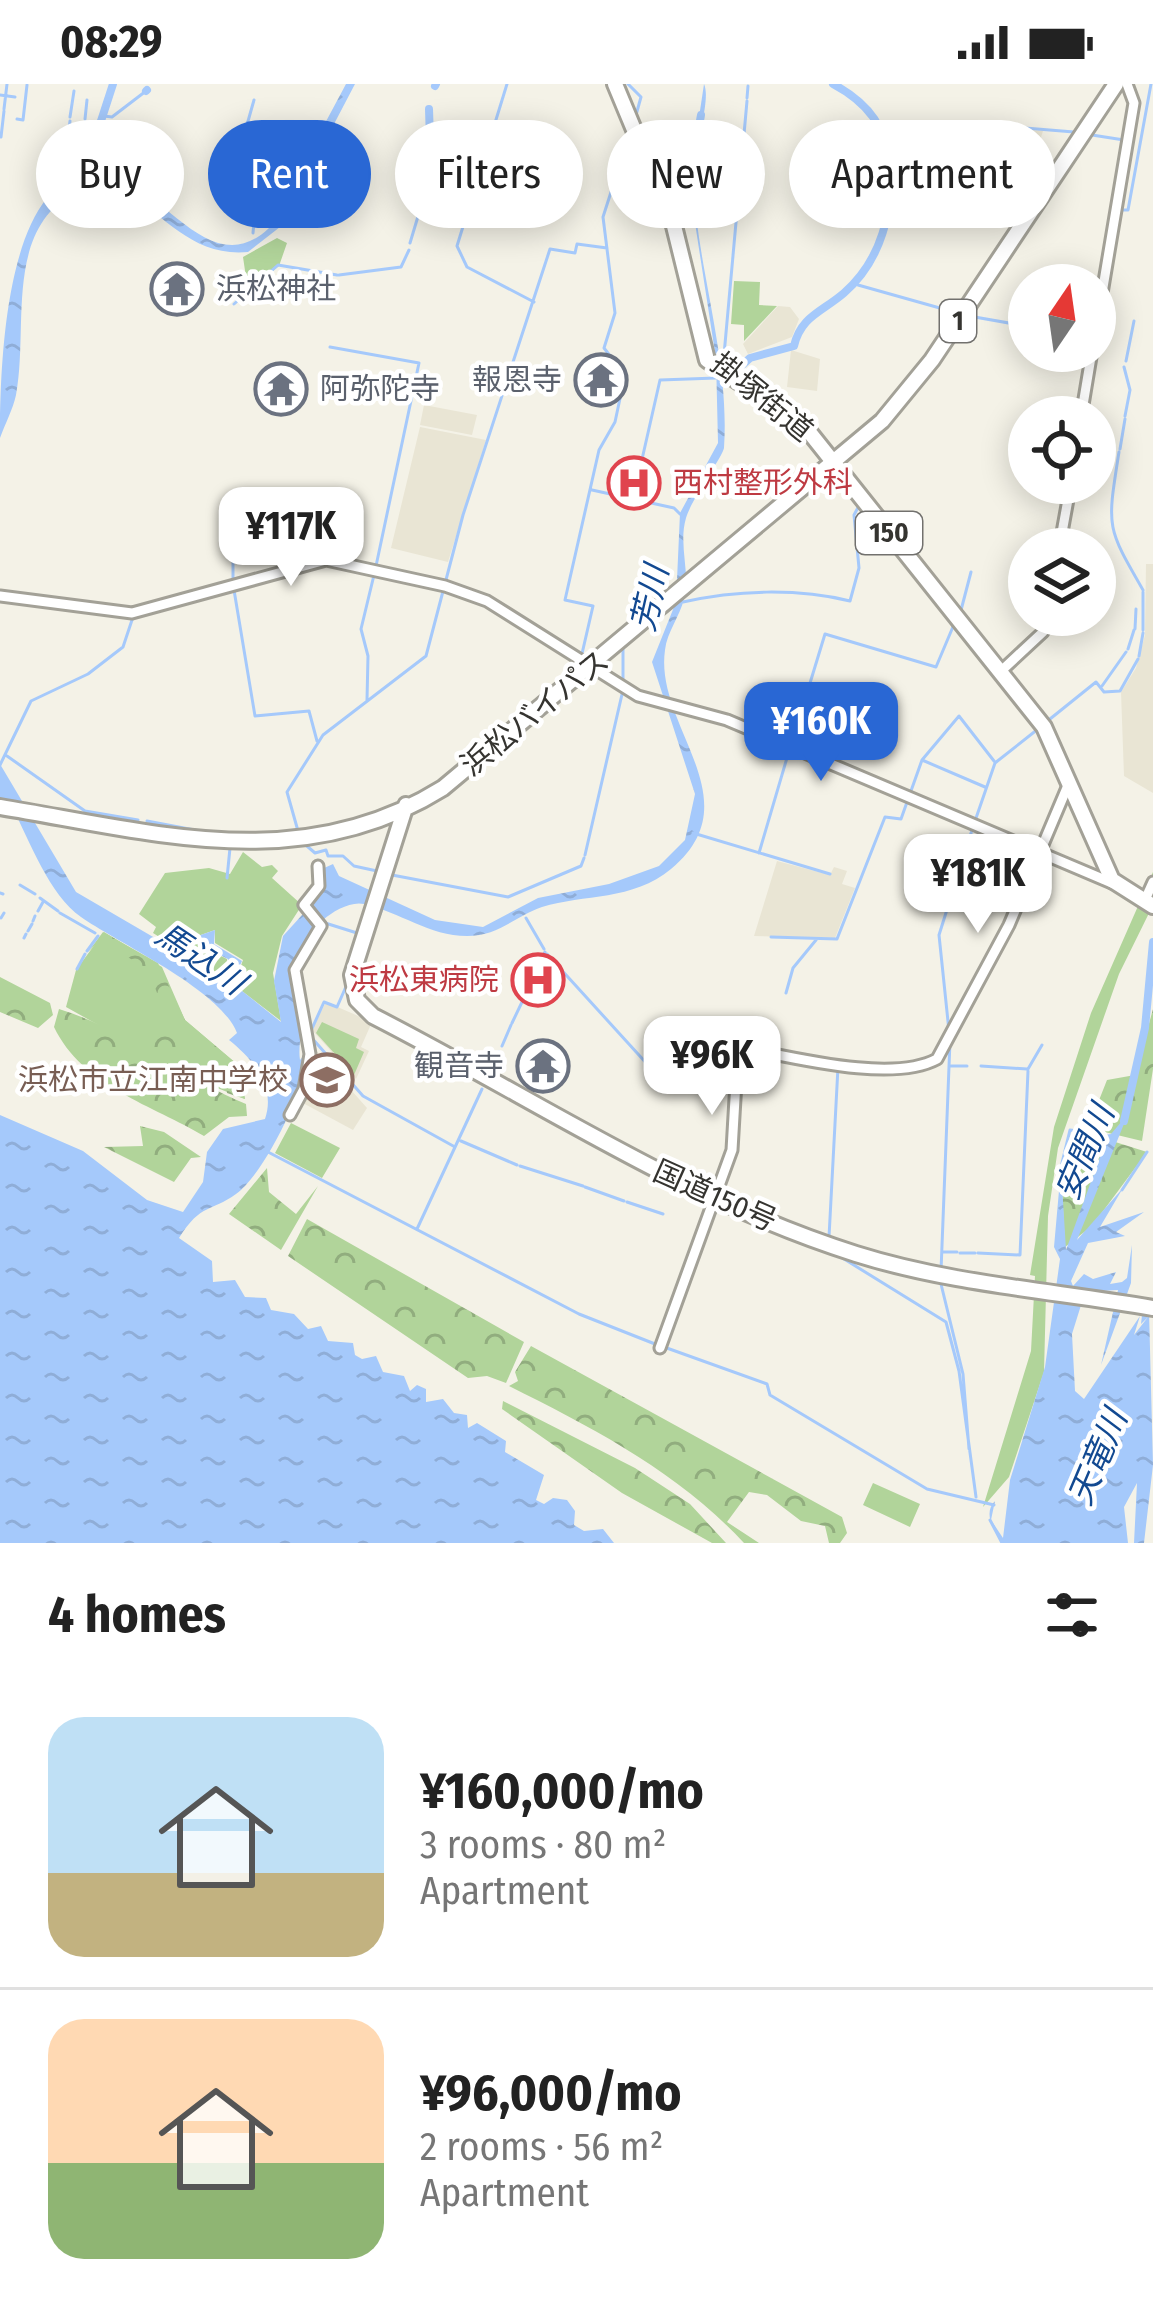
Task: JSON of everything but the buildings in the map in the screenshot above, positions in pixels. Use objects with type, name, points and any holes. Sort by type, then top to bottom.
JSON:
[{"type":"highway","name":"掛塚街道","points":[[615,84],[674,226],[704,349],[726,372],[791,413],[1043,725],[1112,881]]},
{"type":"highway","name":"浜松バイパス","points":[[0,804],[197,842],[300,839],[407,806],[464,773],[587,663],[645,621],[832,461],[921,375],[1113,84]]},
{"type":"highway","name":"浜松バイパス","points":[[407,806],[464,768],[670,598]]},
{"type":"highway","name":"国道150号","points":[[407,806],[352,975],[364,1010],[626,1156],[840,1248],[942,1273],[1153,1308]]},
{"type":"highway","name":"浜松バイパス","points":[[36,810],[232,838],[300,839]]},
{"type":"highway","points":[[98,817],[197,842]]},
{"type":"highway","points":[[1112,881],[1146,903]]},
{"type":"main road","points":[[1107,264],[1134,103],[1127,84]]},
{"type":"main road","points":[[0,596],[123,614],[252,583],[297,564],[346,562],[472,594],[624,689],[727,720],[1112,881]]},
{"type":"main road","points":[[1000,673],[1039,636]]},
{"type":"main road","points":[[659,1347],[733,1143],[738,1047],[839,1065],[913,1067],[937,1059],[952,1039],[1042,853],[1069,783]]},
{"type":"main road","points":[[290,1115],[304,1089],[310,1054],[295,971],[321,926],[304,905],[319,886],[318,866]]},
{"type":"main road","points":[[1146,903],[1153,882]]},
{"type":"shaded area","points":[[778,306],[790,307],[799,319],[792,337],[748,354],[743,344]]},
{"type":"shaded area","points":[[791,350],[820,359],[817,391],[787,387]]},
{"type":"shaded area","points":[[424,405],[477,415],[472,435],[420,425]]},
{"type":"shaded area","points":[[420,427],[486,440],[448,562],[391,548]]},
{"type":"shaded area","points":[[1146,564],[1153,564],[1153,793],[1124,776],[1121,692],[1136,668],[1145,635]]},
{"type":"shaded area","points":[[777,861],[830,875],[834,867],[847,871],[842,884],[855,888],[835,938],[754,936]]},
{"type":"shaded area","points":[[326,1002],[372,1022],[361,1047],[369,1051],[356,1079],[312,1030]]},
{"type":"shaded area","name":"浜松市立江南中学校","points":[[312,1046],[367,1108],[353,1130],[301,1102],[313,1067]]},
{"type":"green space","points":[[277,238],[287,243],[279,266],[248,291],[243,257]]},
{"type":"green space","points":[[734,281],[760,282],[759,305],[777,306],[744,341],[744,325],[731,324]]},
{"type":"green space","points":[[243,852],[262,867],[272,865],[278,871],[272,878],[302,905],[282,936],[273,973],[281,1021],[234,985],[243,960],[215,943],[215,930],[195,937],[199,945],[227,959],[227,979],[153,933],[156,927],[139,914],[165,873],[209,868],[230,874]]},
{"type":"green space","points":[[1153,872],[1153,905],[1119,974],[1058,1148],[1048,1216],[1044,1372],[1009,1477],[983,1507],[1031,1351],[1035,1276],[1030,1275],[1054,1127],[1091,1013]]},
{"type":"green space","points":[[103,932],[158,963],[185,1020],[238,1065],[245,1099],[227,1093],[226,1083],[220,1088],[134,1041],[155,1035],[168,1021],[152,980],[141,966],[99,941],[88,952]]},
{"type":"green space","points":[[104,932],[162,967],[185,1020],[238,1065],[245,1099],[197,1080],[66,1007],[76,970]]},
{"type":"green space","points":[[0,977],[50,1003],[53,1015],[38,1028],[0,1012]]},
{"type":"green space","points":[[59,1009],[108,1029],[246,1104],[247,1116],[229,1117],[204,1136],[121,1092],[82,1065],[66,1047],[54,1027]]},
{"type":"green space","points":[[1153,1009],[1153,1069],[1142,1141],[1088,1128],[1107,1080],[1135,1075]]},
{"type":"green space","points":[[322,1022],[359,1039],[356,1048],[364,1052],[354,1075],[316,1033]]},
{"type":"green space","points":[[291,1123],[340,1148],[322,1178],[275,1153]]},
{"type":"green space","points":[[140,1126],[164,1132],[201,1157],[191,1158],[174,1182],[104,1147],[143,1146]]},
{"type":"green space","points":[[1074,1129],[1147,1152],[1092,1226],[1065,1247],[1061,1171]]},
{"type":"green space","points":[[267,1168],[269,1192],[296,1214],[318,1186],[281,1250],[229,1214]]},
{"type":"green space","points":[[307,1219],[524,1342],[506,1383],[487,1376],[468,1378],[288,1256]]},
{"type":"green space","points":[[531,1346],[842,1517],[847,1533],[840,1543],[829,1543],[825,1526],[801,1521],[767,1495],[749,1492],[727,1522],[759,1543],[744,1543],[663,1473],[509,1386],[518,1381],[515,1372]]},
{"type":"green space","points":[[503,1401],[635,1468],[690,1504],[726,1543],[712,1543],[622,1493],[502,1409]]},
{"type":"green space","points":[[873,1483],[920,1504],[910,1527],[863,1505]]},
{"type":"water","points":[[346,84],[355,84],[336,120],[327,120]]},
{"type":"water","points":[[704,84],[706,102],[699,120]]},
{"type":"water","points":[[36,216],[39,228],[23,283],[16,395],[0,438],[7,314]]},
{"type":"water","points":[[184,223],[212,241],[231,245],[249,241],[269,228],[279,228],[248,252],[229,252],[197,242],[174,228],[184,228]]},
{"type":"water","points":[[696,228],[725,414],[724,448],[686,518],[686,589],[665,650],[673,707],[703,790],[704,816],[694,843],[671,869],[641,887],[542,907],[478,935],[440,932],[359,903],[327,917],[297,956],[294,981],[304,1069],[282,1129],[247,1184],[200,1213],[179,1238],[212,1261],[213,1282],[235,1280],[245,1297],[266,1298],[271,1310],[294,1314],[308,1329],[321,1326],[328,1341],[353,1343],[355,1355],[362,1359],[376,1356],[383,1372],[404,1376],[410,1391],[417,1385],[426,1389],[426,1402],[443,1399],[454,1413],[467,1415],[468,1428],[477,1423],[506,1441],[505,1452],[544,1475],[536,1500],[544,1504],[553,1498],[567,1500],[575,1511],[574,1525],[584,1531],[603,1529],[614,1543],[0,1543],[0,1115],[83,1151],[147,1200],[183,1212],[203,1182],[207,1152],[223,1129],[265,1119],[268,1096],[247,1056],[229,1040],[237,1033],[211,1000],[81,917],[59,895],[12,807],[0,798],[0,764],[76,892],[227,980],[228,959],[199,945],[195,937],[215,930],[214,944],[242,961],[232,983],[281,1022],[274,981],[283,936],[312,904],[323,883],[322,869],[333,864],[339,876],[435,920],[483,927],[538,898],[609,884],[659,866],[685,840],[695,794],[652,662],[676,602],[680,513],[718,443],[716,359]]},
{"type":"water","name":"天竜川","points":[[1128,1114],[1077,1240],[1123,1188],[1100,1227],[1144,1212],[1116,1232],[1125,1236],[1088,1243],[1071,1281],[1073,1286],[1084,1274],[1093,1279],[1116,1272],[1110,1284],[1122,1282],[1127,1278],[1132,1245],[1131,1283],[1101,1365],[1118,1290],[1100,1291],[1082,1302],[1072,1334],[1075,1391],[1084,1399],[1140,1316],[1134,1335],[1149,1310],[1153,1465],[1144,1543],[1134,1543],[1137,1483],[1124,1507],[1128,1543],[1003,1543],[991,1520],[1003,1538],[1010,1480],[1045,1367],[1060,1259],[1054,1247],[1061,1168],[1066,1250],[1104,1146],[1103,1135],[1111,1134]]},
{"type":"waterway","points":[[4,109],[7,84]]},
{"type":"waterway","points":[[101,120],[113,84]]},
{"type":"waterway","points":[[507,84],[457,246],[467,267],[534,302]]},
{"type":"waterway","points":[[628,84],[641,97],[636,115]]},
{"type":"waterway","points":[[728,378],[750,358],[794,346],[807,321],[844,293],[868,265],[882,233],[894,164],[887,159],[871,114],[833,84]]},
{"type":"waterway","points":[[1120,210],[1128,210],[1151,84]]},
{"type":"waterway","points":[[17,119],[23,120],[27,85]]},
{"type":"waterway","points":[[747,98],[748,86]]},
{"type":"waterway","points":[[70,117],[74,91]]},
{"type":"waterway","points":[[104,116],[112,117],[146,91]]},
{"type":"waterway","points":[[0,95],[15,97]]},
{"type":"waterway","points":[[85,119],[87,100]]},
{"type":"waterway","points":[[253,233],[260,155],[239,153],[254,100]]},
{"type":"waterway","points":[[723,366],[747,101]]},
{"type":"waterway","points":[[429,109],[429,120]]},
{"type":"waterway","points":[[1,137],[4,111]]},
{"type":"waterway","name":"芳川","points":[[700,120],[701,115]]},
{"type":"waterway","points":[[1055,130],[1074,132]]},
{"type":"waterway","points":[[1092,135],[1124,140]]},
{"type":"waterway","points":[[581,658],[593,606],[565,600],[599,450],[615,422],[625,375],[604,348],[615,313],[603,217],[607,205]]},
{"type":"waterway","points":[[410,243],[414,228]]},
{"type":"waterway","points":[[298,831],[287,792],[323,735],[426,656],[463,515],[550,249],[575,253],[577,244],[607,248]]},
{"type":"waterway","points":[[339,275],[401,267],[409,250]]},
{"type":"waterway","points":[[234,304],[278,265],[337,275]]},
{"type":"waterway","points":[[858,285],[954,312]]},
{"type":"waterway","points":[[969,316],[1008,323]]},
{"type":"waterway","points":[[1126,361],[1134,321]]},
{"type":"waterway","points":[[330,347],[419,363],[376,566]]},
{"type":"waterway","points":[[1124,367],[1130,390],[1125,416]]},
{"type":"waterway","points":[[633,499],[660,380],[716,378]]},
{"type":"waterway","points":[[1120,449],[1125,419]]},
{"type":"waterway","points":[[1119,452],[1113,526],[1143,590]]},
{"type":"waterway","points":[[592,490],[674,508],[680,514]]},
{"type":"waterway","points":[[683,602],[766,592],[850,601],[859,568],[854,515],[861,502]]},
{"type":"waterway","points":[[233,555],[233,581]]},
{"type":"waterway","points":[[960,614],[971,572]]},
{"type":"waterway","points":[[367,700],[368,656],[361,629],[374,575]]},
{"type":"waterway","points":[[234,590],[255,716],[309,711],[317,741]]},
{"type":"waterway","points":[[1143,592],[1143,630]]},
{"type":"waterway","points":[[653,622],[674,606]]},
{"type":"waterway","points":[[1135,629],[1136,609]]},
{"type":"waterway","points":[[0,765],[31,701],[88,674],[123,647],[134,614]]},
{"type":"waterway","points":[[792,742],[825,634],[936,667],[955,622]]},
{"type":"waterway","points":[[1128,649],[1134,630]]},
{"type":"waterway","points":[[1139,656],[1143,633]]},
{"type":"waterway","points":[[585,855],[623,690],[623,647]]},
{"type":"waterway","points":[[1102,686],[1126,652]]},
{"type":"waterway","points":[[1045,723],[1096,682],[1104,692],[1120,691],[1138,659]]},
{"type":"waterway","points":[[771,937],[837,939],[885,817],[901,819],[922,760],[959,716],[994,761]]},
{"type":"waterway","points":[[975,821],[995,763],[1038,729]]},
{"type":"waterway","points":[[759,853],[789,751]]},
{"type":"waterway","points":[[7,756],[85,811],[138,820]]},
{"type":"waterway","points":[[922,760],[985,787]]},
{"type":"waterway","points":[[147,821],[205,832]]},
{"type":"waterway","points":[[949,1031],[939,935],[972,830]]},
{"type":"waterway","points":[[693,833],[830,874]]},
{"type":"waterway","points":[[300,840],[315,853],[326,850],[328,856],[343,856],[354,866],[377,871]]},
{"type":"waterway","points":[[227,878],[230,848]]},
{"type":"waterway","points":[[392,875],[508,897],[581,866],[584,858]]},
{"type":"waterway","points":[[20,885],[35,894]]},
{"type":"waterway","points":[[40,898],[58,911]]},
{"type":"waterway","points":[[38,911],[43,902]]},
{"type":"waterway","points":[[375,927],[382,909]]},
{"type":"waterway","points":[[1,918],[4,913]]},
{"type":"waterway","points":[[60,913],[95,933]]},
{"type":"waterway","points":[[33,921],[35,916]]},
{"type":"waterway","points":[[526,918],[544,949]]},
{"type":"waterway","points":[[322,922],[357,933]]},
{"type":"waterway","points":[[28,931],[32,924]]},
{"type":"waterway","points":[[24,938],[26,934]]},
{"type":"waterway","points":[[87,951],[98,936]]},
{"type":"waterway","points":[[786,993],[793,968],[816,940]]},
{"type":"waterway","name":"安間川","points":[[1124,1121],[1145,1028],[1153,942]]},
{"type":"waterway","points":[[524,997],[545,952]]},
{"type":"waterway","points":[[77,969],[85,954]]},
{"type":"waterway","points":[[547,954],[668,1087],[732,1091]]},
{"type":"waterway","points":[[310,1033],[324,1002],[337,1007],[348,982]]},
{"type":"waterway","points":[[512,1023],[523,1000]]},
{"type":"waterway","points":[[502,1046],[511,1025]]},
{"type":"waterway","points":[[311,1037],[363,1096],[455,1147]]},
{"type":"waterway","points":[[941,1271],[950,1041]]},
{"type":"waterway","points":[[1028,1069],[1042,1045]]},
{"type":"waterway","points":[[496,1059],[499,1052]]},
{"type":"waterway","points":[[951,1066],[967,1066]]},
{"type":"waterway","points":[[981,1066],[1027,1069]]},
{"type":"waterway","points":[[829,1237],[838,1067]]},
{"type":"waterway","points":[[978,1253],[1020,1255],[1028,1071]]},
{"type":"waterway","points":[[417,1229],[482,1089]]},
{"type":"waterway","points":[[1061,1167],[1070,1130],[1102,1134]]},
{"type":"waterway","points":[[461,1141],[517,1165]]},
{"type":"waterway","points":[[268,1152],[579,1314],[655,1344]]},
{"type":"waterway","points":[[1122,1190],[1147,1152]]},
{"type":"waterway","points":[[520,1166],[583,1186]]},
{"type":"waterway","points":[[585,1187],[624,1201]]},
{"type":"waterway","points":[[627,1202],[663,1214]]},
{"type":"waterway","points":[[943,1252],[957,1252]]},
{"type":"waterway","points":[[960,1253],[975,1253]]},
{"type":"waterway","points":[[836,1254],[946,1322],[959,1371],[976,1497]]},
{"type":"waterway","points":[[940,1280],[963,1374],[969,1449]]},
{"type":"waterway","points":[[664,1347],[767,1384],[770,1395],[927,1489],[994,1505]]},
{"type":"waterway","points":[[990,1520],[1002,1543]]},
{"type":"place","name":"浜松神社","points":[[177,289]]},
{"type":"place","name":"報恩寺","points":[[601,380]]},
{"type":"place","name":"阿弥陀寺","points":[[281,389]]},
{"type":"place","name":"西村整形外科","points":[[634,483]]},
{"type":"place","name":"浜松東病院","points":[[538,980]]},
{"type":"place","name":"観音寺","points":[[543,1066]]},
{"type":"place","name":"浜松市立江南中学校","points":[[327,1080]]},
{"type":"water label","name":"馬込川","points":[[201,958]]}]
